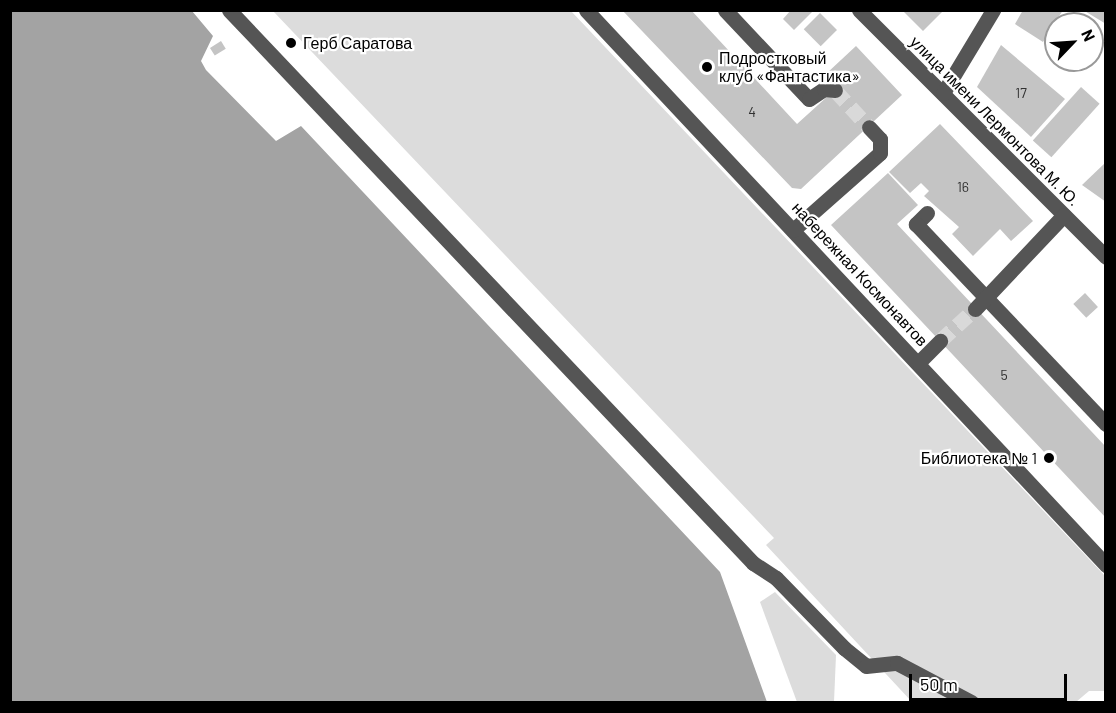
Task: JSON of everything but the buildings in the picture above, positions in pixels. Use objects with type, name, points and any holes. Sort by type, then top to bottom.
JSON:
[{"type":"street","points":[[229,10],[753,563],[776,578],[844,648],[866,666],[897,663],[971,702]]},
{"type":"street","name":"набережная Космонавтов","points":[[586,10],[919,362],[1106,565]]},
{"type":"street","points":[[724,10],[809,99],[824,89],[835,90]]},
{"type":"street","name":"улица имени Лермонтова М. Ю.","points":[[859,10],[1106,257]]},
{"type":"street","points":[[943,93],[993,10]]},
{"type":"street","points":[[793,230],[880,153],[880,139],[869,127]]},
{"type":"street","points":[[927,213],[916,224],[981,303],[1106,424]]},
{"type":"street","points":[[981,303],[1064,215]]},
{"type":"street","points":[[919,362],[940,341]]},
{"type":"shaded area","points":[[10,11],[192,11],[213,36],[201,61],[206,70],[276,141],[301,126],[720,572],[767,702],[11,702]]},
{"type":"shaded area","points":[[273,11],[571,11],[1105,576],[1105,691],[1089,691],[1076,702],[912,702],[766,545],[774,538]]},
{"type":"shaded area","points":[[775,592],[836,655],[834,702],[797,702],[760,602]]},
{"type":"tunnel","points":[[835,90],[869,127]]},
{"type":"tunnel","points":[[940,341],[975,309]]},
{"type":"place","name":"Герб Саратова","points":[[291,43]]},
{"type":"place","name":"Подростковый клуб «Фантастика»","points":[[707,67]]},
{"type":"place","name":"Библиотека № 1","points":[[1049,458]]}]
